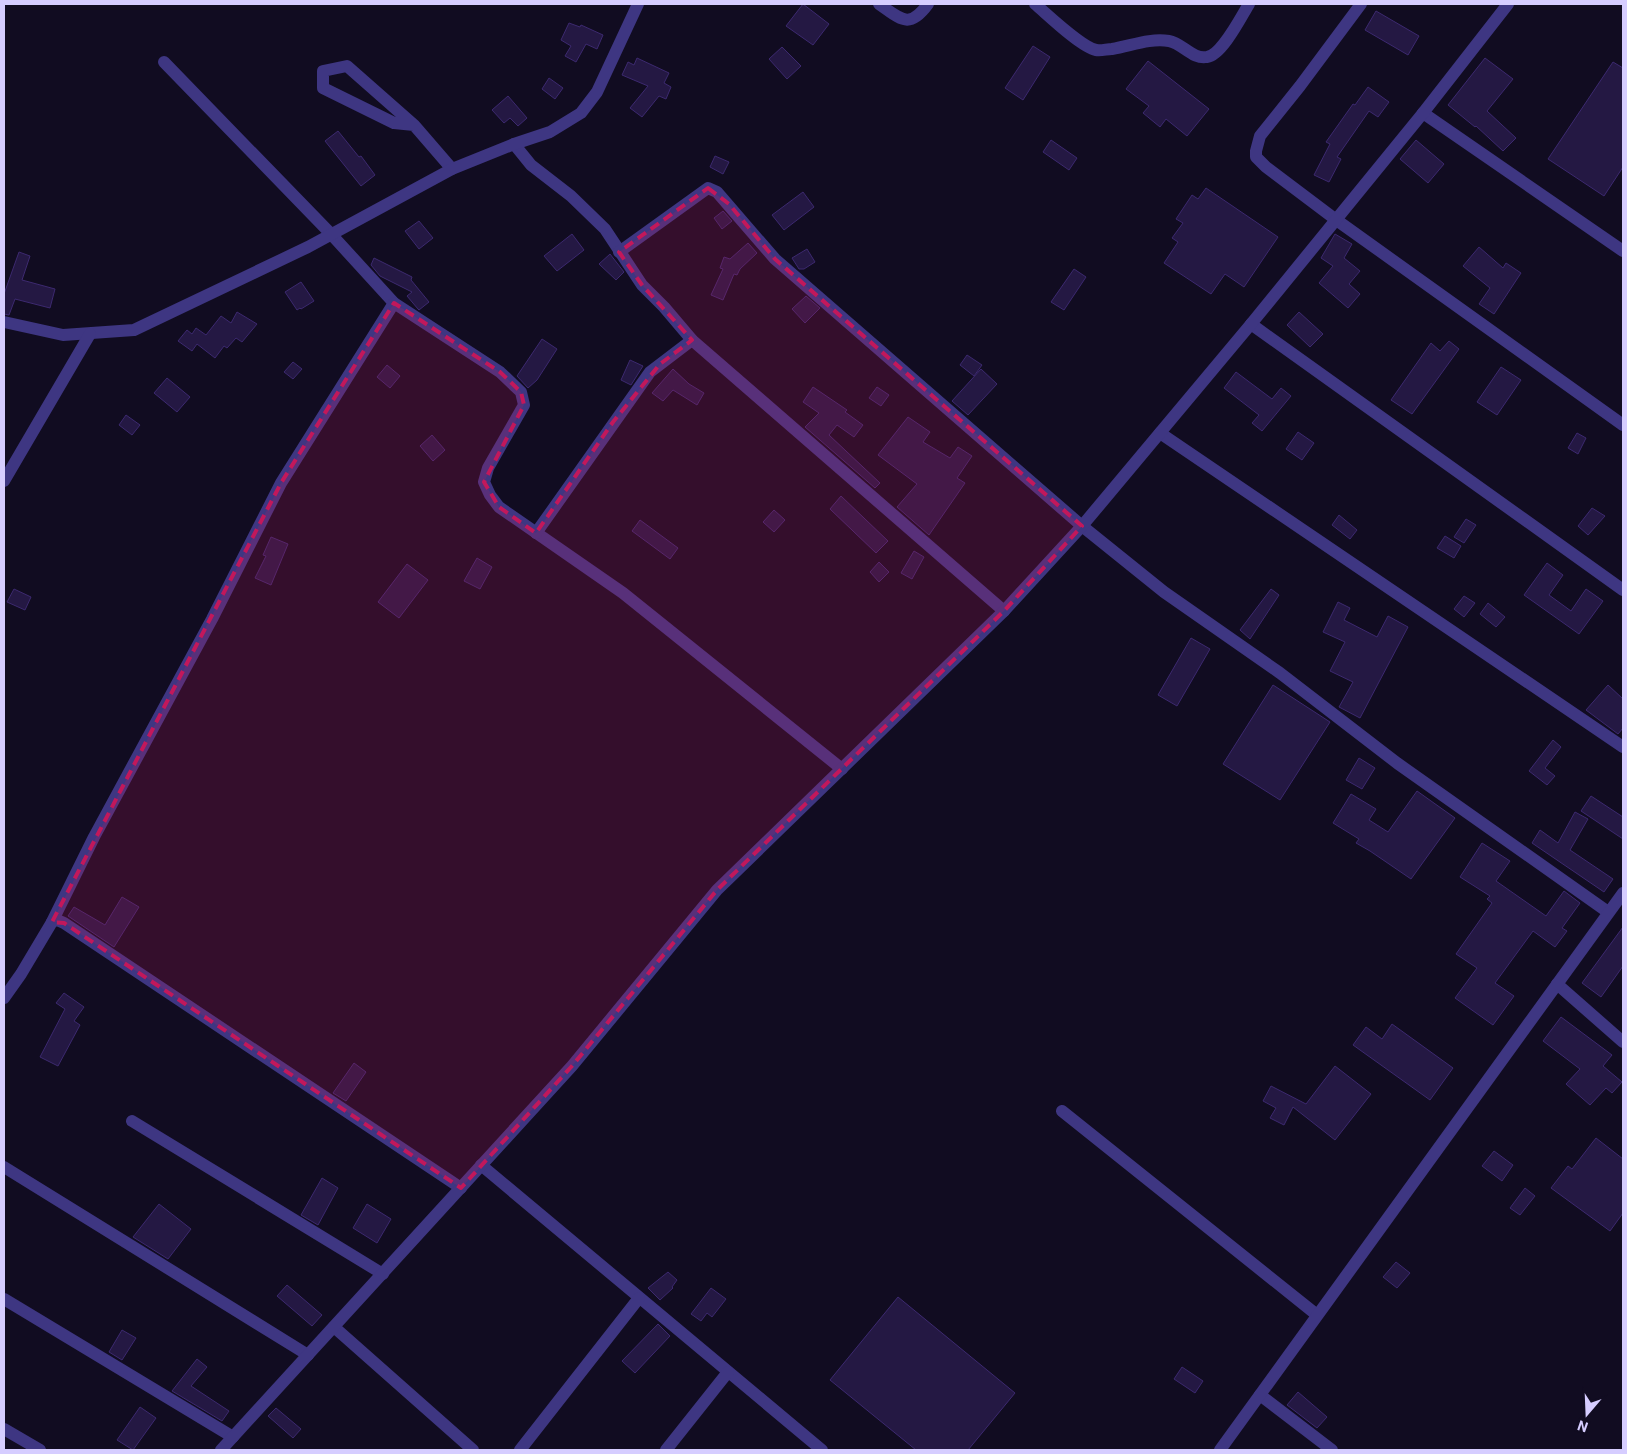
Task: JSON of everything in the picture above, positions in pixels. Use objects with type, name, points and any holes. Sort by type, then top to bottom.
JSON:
[{"type":"street","points":[[4,322],[63,335],[134,330],[308,247],[452,168],[550,132],[581,113],[597,92],[638,4]]},
{"type":"street","points":[[879,4],[898,17],[908,20],[919,16],[928,4]]},
{"type":"street","points":[[1035,4],[1081,42],[1096,50],[1112,49],[1158,40],[1174,42],[1197,56],[1206,57],[1214,54],[1222,46],[1249,4]]},
{"type":"street","points":[[1360,4],[1300,86],[1260,136],[1256,157],[1266,167],[1336,219],[1623,425]]},
{"type":"street","points":[[221,1450],[572,1066],[717,890],[1004,611],[1082,526],[1251,324],[1423,113],[1508,4]]},
{"type":"street","points":[[164,62],[331,234],[394,303],[500,372],[521,392],[524,406],[488,468],[484,482],[490,495],[499,507],[623,593],[842,769]]},
{"type":"street","points":[[414,125],[394,123],[324,88],[323,71],[347,66],[414,125],[452,168]]},
{"type":"street","points":[[1423,113],[1623,252]]},
{"type":"street","points":[[514,144],[531,165],[589,212],[605,229],[642,285],[692,340],[1004,611]]},
{"type":"street","points":[[619,252],[708,188],[717,192],[775,258],[1082,526],[1164,592],[1280,673],[1397,763],[1608,912]]},
{"type":"street","points":[[4,998],[21,974],[52,922],[94,837],[212,619],[282,483],[394,303]]},
{"type":"street","points":[[1251,324],[1623,590]]},
{"type":"street","points":[[4,481],[90,334]]},
{"type":"street","points":[[536,533],[650,372],[692,340]]},
{"type":"street","points":[[1160,433],[1623,747]]},
{"type":"street","points":[[1220,1450],[1623,893]]},
{"type":"street","points":[[52,922],[58,920],[64,922],[461,1188]]},
{"type":"street","points":[[1557,984],[1623,1042]]},
{"type":"street","points":[[1062,1111],[1317,1316]]},
{"type":"street","points":[[132,1121],[383,1274]]},
{"type":"street","points":[[481,1166],[822,1450]]},
{"type":"street","points":[[4,1167],[308,1355]]},
{"type":"street","points":[[520,1450],[639,1298]]},
{"type":"street","points":[[4,1299],[233,1437]]},
{"type":"street","points":[[334,1327],[473,1450]]},
{"type":"street","points":[[666,1450],[728,1372]]},
{"type":"street","points":[[1260,1395],[1332,1450]]},
{"type":"street","points":[[4,1429],[40,1450]]},
{"type":"highlighted area","points":[[708,188],[729,204],[775,259],[1082,526],[1004,611],[717,890],[572,1066],[461,1188],[64,923],[52,922],[281,483],[394,303],[500,372],[521,392],[524,405],[484,482],[499,507],[536,533],[613,422],[660,364],[692,340],[642,285],[619,252]]},
{"type":"building","points":[[803,4],[829,24],[813,45],[786,26]]},
{"type":"building","points":[[1376,11],[1419,36],[1408,55],[1365,30]]},
{"type":"building","points":[[569,23],[580,27],[581,25],[603,35],[597,49],[586,44],[576,62],[565,56],[571,46],[561,40]]},
{"type":"building","points":[[1033,46],[1050,57],[1023,100],[1005,88]]},
{"type":"building","points":[[782,47],[801,66],[787,79],[769,59]]},
{"type":"building","points":[[637,58],[669,73],[664,83],[671,87],[666,99],[659,96],[642,117],[630,108],[648,86],[622,75],[628,62],[634,65]]},
{"type":"building","points":[[1485,58],[1513,79],[1487,111],[1516,138],[1503,151],[1476,126],[1448,105]]},
{"type":"building","points":[[1148,61],[1209,109],[1187,136],[1166,119],[1160,127],[1143,113],[1149,106],[1126,89]]},
{"type":"building","points":[[1613,62],[1623,68],[1623,167],[1604,196],[1548,159]]},
{"type":"building","points":[[549,78],[563,88],[555,99],[542,89]]},
{"type":"building","points":[[1368,87],[1389,102],[1378,117],[1369,111],[1337,157],[1341,159],[1329,182],[1314,175],[1330,144],[1326,142],[1353,104],[1355,105]]},
{"type":"building","points":[[508,96],[527,118],[518,126],[510,118],[504,123],[492,110]]},
{"type":"building","points":[[338,131],[359,157],[361,156],[375,175],[361,186],[325,141]]},
{"type":"building","points":[[1051,140],[1077,158],[1069,170],[1043,152]]},
{"type":"building","points":[[1416,140],[1444,164],[1428,183],[1400,159]]},
{"type":"building","points":[[715,156],[729,162],[723,174],[710,167]]},
{"type":"building","points":[[1206,188],[1278,237],[1244,287],[1225,274],[1211,294],[1164,263],[1178,242],[1172,238],[1183,223],[1176,219],[1192,195],[1198,199]]},
{"type":"building","points":[[803,192],[814,207],[784,230],[772,215]]},
{"type":"building","points":[[723,211],[732,221],[722,229],[714,218]]},
{"type":"building","points":[[419,221],[433,238],[419,249],[405,231]]},
{"type":"building","points":[[572,234],[584,250],[557,271],[544,256]]},
{"type":"building","points":[[1335,234],[1352,244],[1344,258],[1360,271],[1349,284],[1360,294],[1348,308],[1319,283],[1333,266],[1321,258]]},
{"type":"building","points":[[748,243],[757,253],[740,269],[737,275],[734,274],[723,300],[711,295],[723,269],[720,268],[724,257],[730,259]]},
{"type":"building","points":[[1479,247],[1503,268],[1506,263],[1521,273],[1494,314],[1479,304],[1490,288],[1463,266]]},
{"type":"building","points":[[807,249],[815,262],[804,269],[799,269],[792,258]]},
{"type":"building","points":[[19,252],[30,256],[22,280],[55,289],[50,308],[15,299],[9,315],[4,314],[4,294]]},
{"type":"building","points":[[610,254],[624,272],[616,280],[599,264]]},
{"type":"building","points":[[374,258],[412,277],[411,280],[429,302],[419,310],[407,296],[412,292],[380,276],[371,265]]},
{"type":"building","points":[[1074,269],[1086,277],[1064,310],[1051,302]]},
{"type":"building","points":[[301,282],[314,301],[297,310],[285,292]]},
{"type":"building","points":[[806,296],[820,308],[805,323],[792,309]]},
{"type":"building","points":[[237,312],[257,324],[242,342],[236,338],[227,348],[224,346],[215,358],[197,344],[192,351],[178,341],[187,330],[192,334],[196,328],[206,335],[221,316],[231,323]]},
{"type":"building","points":[[1299,312],[1323,334],[1310,347],[1287,325]]},
{"type":"building","points":[[542,339],[557,349],[537,380],[528,388],[517,376]]},
{"type":"building","points":[[1449,341],[1459,349],[1412,414],[1391,400],[1431,343],[1440,351]]},
{"type":"building","points":[[967,355],[982,365],[974,376],[960,365]]},
{"type":"building","points":[[630,360],[643,366],[631,385],[621,380]]},
{"type":"building","points":[[293,362],[302,369],[293,379],[284,372]]},
{"type":"building","points":[[387,365],[400,376],[390,388],[377,377]]},
{"type":"building","points":[[1501,367],[1521,380],[1497,415],[1477,402]]},
{"type":"building","points":[[673,369],[689,384],[704,393],[697,405],[673,390],[663,401],[652,393]]},
{"type":"building","points":[[981,369],[997,384],[968,415],[952,401]]},
{"type":"building","points":[[1236,372],[1272,399],[1281,388],[1291,396],[1262,431],[1252,423],[1259,415],[1224,388]]},
{"type":"building","points":[[167,378],[190,397],[177,412],[154,393]]},
{"type":"building","points":[[813,387],[847,410],[845,412],[863,425],[854,437],[837,425],[829,435],[880,483],[875,488],[805,427],[819,413],[803,402]]},
{"type":"building","points":[[877,387],[889,395],[881,406],[869,398]]},
{"type":"building","points":[[126,415],[140,425],[132,435],[119,425]]},
{"type":"building","points":[[908,417],[930,432],[923,442],[950,458],[958,447],[972,456],[957,478],[965,483],[929,535],[897,507],[917,484],[878,455]]},
{"type":"building","points":[[1298,432],[1314,443],[1302,460],[1286,449]]},
{"type":"building","points":[[1577,433],[1586,438],[1578,454],[1568,448]]},
{"type":"building","points":[[432,435],[445,450],[433,461],[420,446]]},
{"type":"building","points":[[841,496],[888,541],[876,553],[830,509]]},
{"type":"building","points":[[1592,508],[1605,516],[1588,535],[1578,526]]},
{"type":"building","points":[[774,510],[785,520],[774,532],[763,522]]},
{"type":"building","points":[[1339,515],[1357,530],[1350,539],[1332,525]]},
{"type":"building","points":[[1466,519],[1476,525],[1464,543],[1454,537]]},
{"type":"building","points":[[640,520],[678,548],[670,559],[632,531]]},
{"type":"building","points":[[1445,536],[1461,546],[1454,558],[1437,548]]},
{"type":"building","points":[[271,537],[288,544],[271,585],[255,578],[266,556],[263,555]]},
{"type":"building","points":[[914,551],[924,557],[912,579],[901,573]]},
{"type":"building","points":[[477,558],[492,567],[480,589],[464,581]]},
{"type":"building","points":[[879,562],[889,572],[879,582],[870,572]]},
{"type":"building","points":[[1547,563],[1563,575],[1549,595],[1571,611],[1586,589],[1603,601],[1579,634],[1524,595]]},
{"type":"building","points":[[407,564],[428,580],[399,618],[378,602]]},
{"type":"building","points":[[14,589],[31,597],[25,610],[7,602]]},
{"type":"building","points":[[1271,589],[1279,595],[1250,639],[1240,630]]},
{"type":"building","points":[[1464,596],[1475,603],[1464,617],[1454,609]]},
{"type":"building","points":[[1338,602],[1350,608],[1344,620],[1377,637],[1388,616],[1408,627],[1360,718],[1339,707],[1353,682],[1330,671],[1345,642],[1323,632]]},
{"type":"building","points":[[1488,603],[1505,617],[1496,627],[1480,614]]},
{"type":"building","points":[[1191,638],[1210,649],[1177,706],[1158,695]]},
{"type":"building","points":[[1273,685],[1330,722],[1280,800],[1223,764]]},
{"type":"building","points":[[1608,685],[1623,699],[1623,728],[1618,734],[1586,710]]},
{"type":"building","points":[[1553,740],[1561,747],[1545,768],[1555,776],[1547,785],[1529,771]]},
{"type":"building","points":[[1359,758],[1375,768],[1362,789],[1346,780]]},
{"type":"building","points":[[1417,791],[1455,818],[1411,879],[1356,843],[1359,839],[1333,823],[1351,794],[1376,809],[1369,820],[1388,832]]},
{"type":"building","points":[[1591,796],[1623,817],[1623,839],[1581,811]]},
{"type":"building","points":[[1575,812],[1588,819],[1570,850],[1613,879],[1604,892],[1532,843],[1540,830],[1558,843]]},
{"type":"building","points":[[1482,843],[1510,861],[1496,881],[1546,916],[1564,891],[1580,903],[1562,928],[1567,931],[1555,947],[1533,931],[1495,983],[1514,996],[1493,1025],[1455,998],[1477,968],[1456,954],[1492,903],[1487,899],[1490,896],[1460,877]]},
{"type":"building","points":[[122,897],[139,907],[114,947],[68,916],[74,907],[105,925]]},
{"type":"building","points":[[1623,927],[1623,966],[1601,997],[1582,983]]},
{"type":"building","points":[[64,993],[84,1007],[74,1021],[80,1025],[58,1066],[40,1057],[65,1009],[56,1003]]},
{"type":"building","points":[[1561,1017],[1612,1055],[1603,1066],[1622,1082],[1612,1093],[1606,1088],[1590,1105],[1566,1084],[1580,1069],[1543,1041]]},
{"type":"building","points":[[1392,1024],[1453,1068],[1430,1100],[1353,1045],[1366,1027],[1382,1039]]},
{"type":"building","points":[[354,1063],[366,1072],[346,1101],[333,1093]]},
{"type":"building","points":[[1335,1066],[1371,1094],[1335,1140],[1293,1107],[1284,1125],[1270,1118],[1276,1108],[1263,1101],[1271,1086],[1306,1104]]},
{"type":"building","points":[[1596,1138],[1623,1159],[1623,1213],[1610,1231],[1551,1188],[1568,1166],[1572,1169]]},
{"type":"building","points":[[1494,1151],[1513,1165],[1502,1181],[1482,1166]]},
{"type":"building","points":[[322,1178],[338,1188],[318,1225],[301,1215]]},
{"type":"building","points":[[1525,1188],[1535,1196],[1520,1215],[1510,1208]]},
{"type":"building","points":[[159,1204],[191,1229],[168,1259],[133,1237]]},
{"type":"building","points":[[367,1204],[391,1219],[377,1243],[353,1228]]},
{"type":"building","points":[[1396,1262],[1410,1273],[1397,1288],[1383,1277]]},
{"type":"building","points":[[668,1272],[677,1280],[673,1288],[660,1300],[648,1288]]},
{"type":"building","points":[[287,1285],[322,1315],[312,1326],[277,1296]]},
{"type":"building","points":[[711,1288],[726,1299],[712,1317],[707,1313],[701,1321],[691,1314]]},
{"type":"building","points":[[898,1297],[1015,1393],[968,1450],[916,1450],[830,1380]]},
{"type":"building","points":[[658,1324],[670,1336],[635,1373],[622,1361]]},
{"type":"building","points":[[122,1330],[136,1338],[122,1360],[109,1352]]},
{"type":"building","points":[[197,1359],[207,1367],[191,1386],[229,1411],[222,1421],[172,1391]]},
{"type":"building","points":[[1182,1367],[1203,1381],[1195,1393],[1174,1379]]},
{"type":"building","points":[[1298,1392],[1327,1417],[1317,1428],[1287,1405]]},
{"type":"building","points":[[140,1407],[156,1418],[133,1450],[117,1440]]},
{"type":"building","points":[[276,1408],[301,1429],[293,1438],[268,1416]]}]
